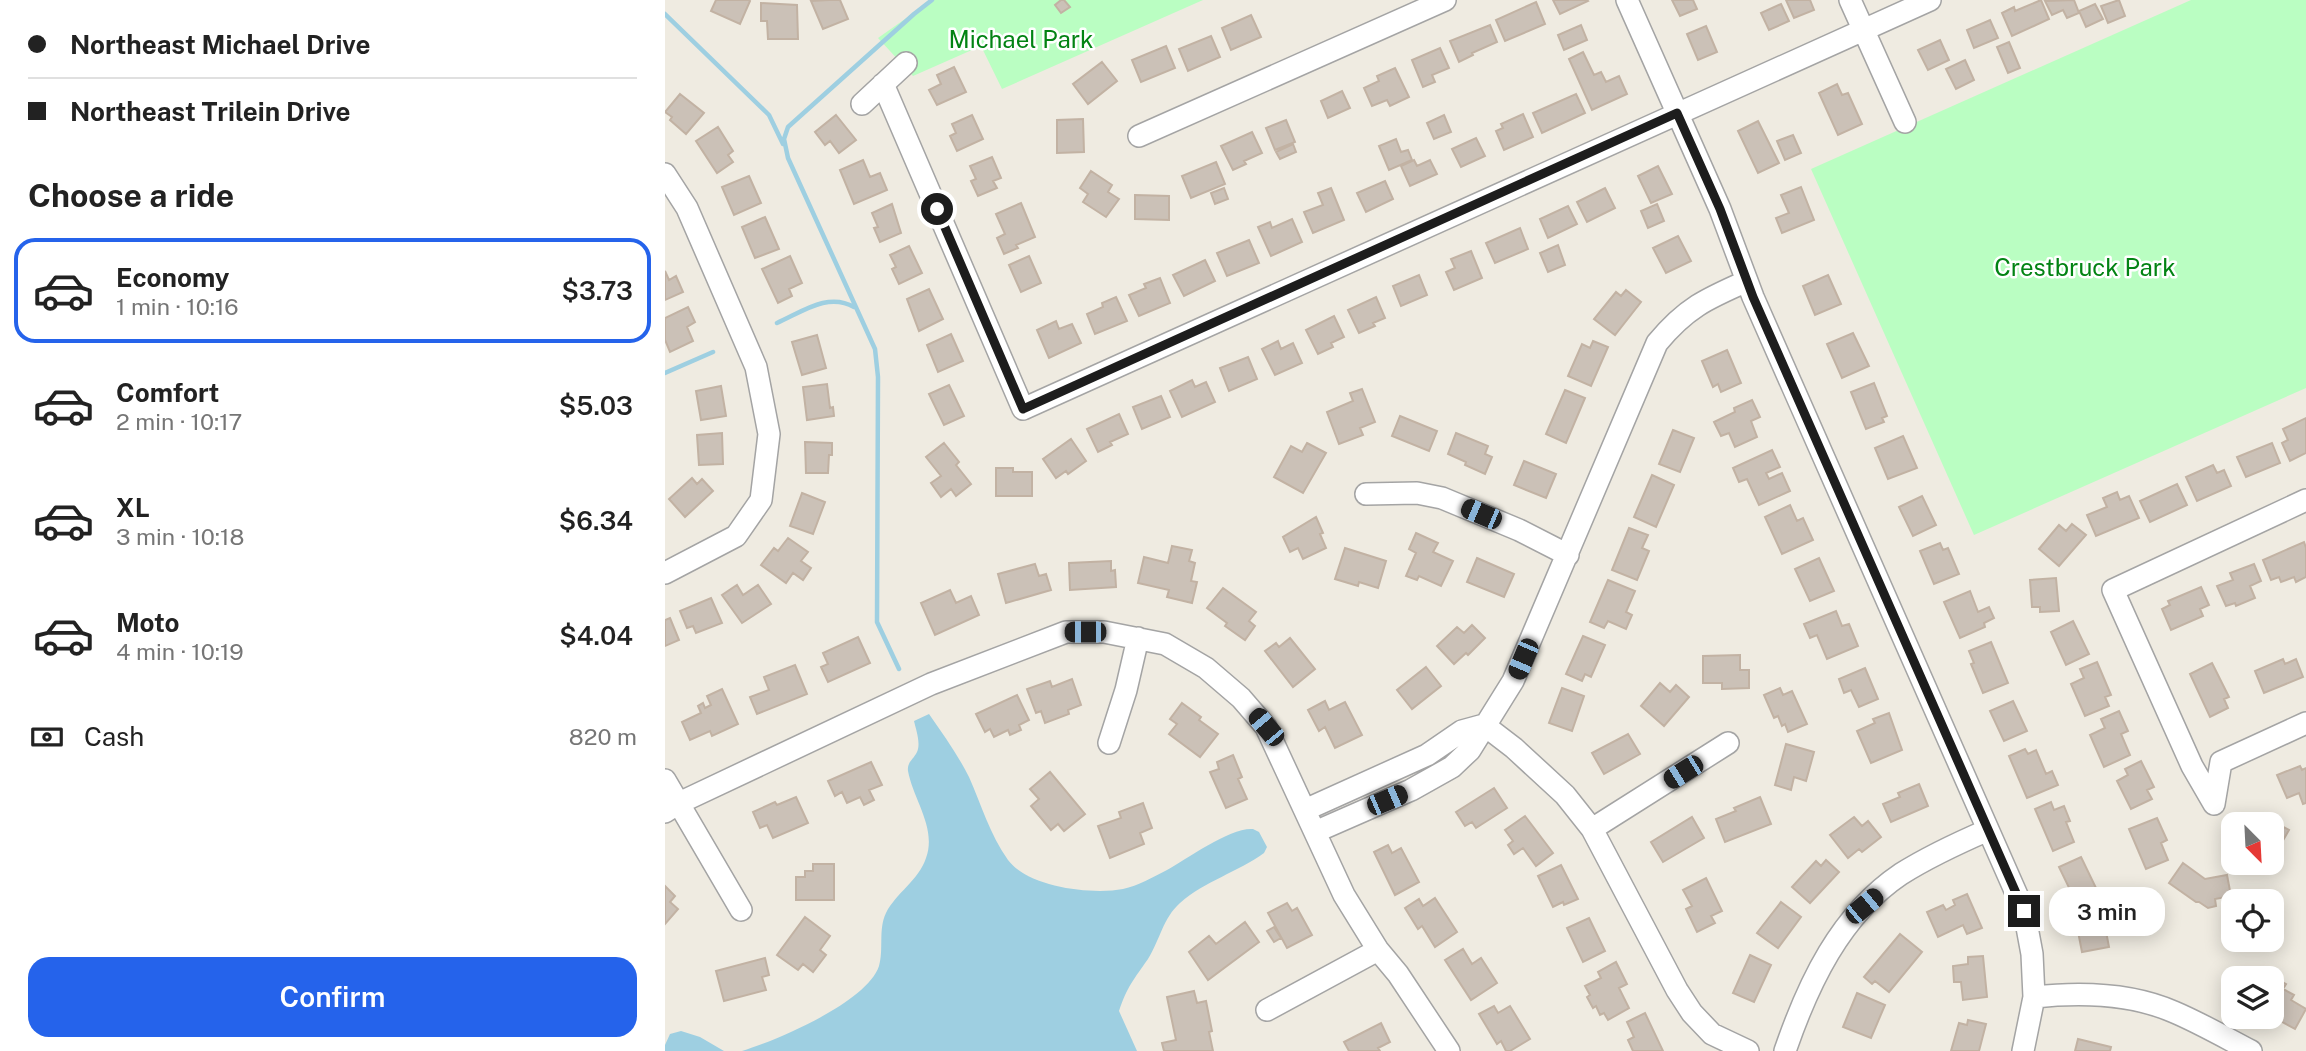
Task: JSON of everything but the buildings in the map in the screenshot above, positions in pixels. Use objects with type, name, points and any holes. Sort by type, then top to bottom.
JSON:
[{"type":"street","points":[[1139,136],[1445,0]]},
{"type":"street","points":[[1627,0],[1720,209],[1747,281],[2024,911],[2032,954],[2034,997],[2023,1051]]},
{"type":"street","points":[[1850,0],[1905,122]]},
{"type":"street","points":[[883,84],[1023,409],[1930,0]]},
{"type":"street","points":[[862,104],[906,63]]},
{"type":"street","points":[[665,174],[687,208],[756,367],[769,434],[761,500],[736,536],[665,573]]},
{"type":"street","points":[[1315,832],[1411,790],[1452,767],[1470,750],[1513,681],[1657,343],[1676,320],[1699,303],[1747,281]]},
{"type":"street","points":[[1366,494],[1417,493],[1442,498],[1519,530],[1568,555]]},
{"type":"street","points":[[2221,762],[2214,804],[2192,766],[2113,590],[2306,500]]},
{"type":"street","points":[[672,807],[931,684],[1066,632],[1104,632],[1165,644],[1206,668],[1250,708],[1266,727],[1344,895],[1378,950],[1398,974],[1449,1051]]},
{"type":"street","points":[[1109,743],[1126,690],[1137,638]]},
{"type":"street","points":[[2192,766],[2221,762],[2306,723]]},
{"type":"street","points":[[1305,810],[1427,755],[1462,732],[1484,725]]},
{"type":"street","points":[[1484,725],[1514,748],[1565,795],[1592,829],[1677,990],[1692,1013],[1712,1034],[1748,1051]]},
{"type":"street","points":[[1592,829],[1728,743]]},
{"type":"street","points":[[665,780],[672,807],[741,910]]},
{"type":"street","points":[[1785,1051],[1802,1002],[1829,950],[1864,906],[1900,875],[1988,830]]},
{"type":"street","points":[[1267,1010],[1378,950]]},
{"type":"street","points":[[2034,997],[2060,994],[2121,996],[2174,1012],[2251,1051]]},
{"type":"green space","name":"Michael Park","points":[[932,0],[1203,0],[1002,89],[981,46],[913,76],[878,38]]},
{"type":"green space","name":"Crestbruck Park","points":[[2191,0],[2306,0],[2306,388],[1974,535],[1811,169]]},
{"type":"water","points":[[929,714],[965,769],[991,830],[1008,860],[1017,869],[1045,883],[1078,890],[1123,889],[1167,870],[1233,833],[1253,829],[1259,832],[1267,847],[1264,853],[1190,895],[1174,909],[1152,952],[1128,989],[1119,1011],[1137,1051],[742,1051],[798,1029],[840,1006],[871,980],[879,966],[882,926],[886,913],[923,866],[929,847],[929,836],[908,768],[918,748],[914,721]]},
{"type":"water","points":[[681,1031],[700,1037],[724,1051],[665,1051],[670,1034]]},
{"type":"waterway","points":[[899,669],[877,622],[878,377],[875,349],[788,158],[784,139],[788,127],[932,0]]},
{"type":"waterway","points":[[665,14],[769,115],[783,144]]},
{"type":"waterway","points":[[777,323],[815,305],[835,302],[854,307]]},
{"type":"waterway","points":[[665,373],[713,352]]},
{"type":"route","points":[[937,209],[1023,409],[1677,113],[1720,209],[1753,297],[2024,911]]}]
